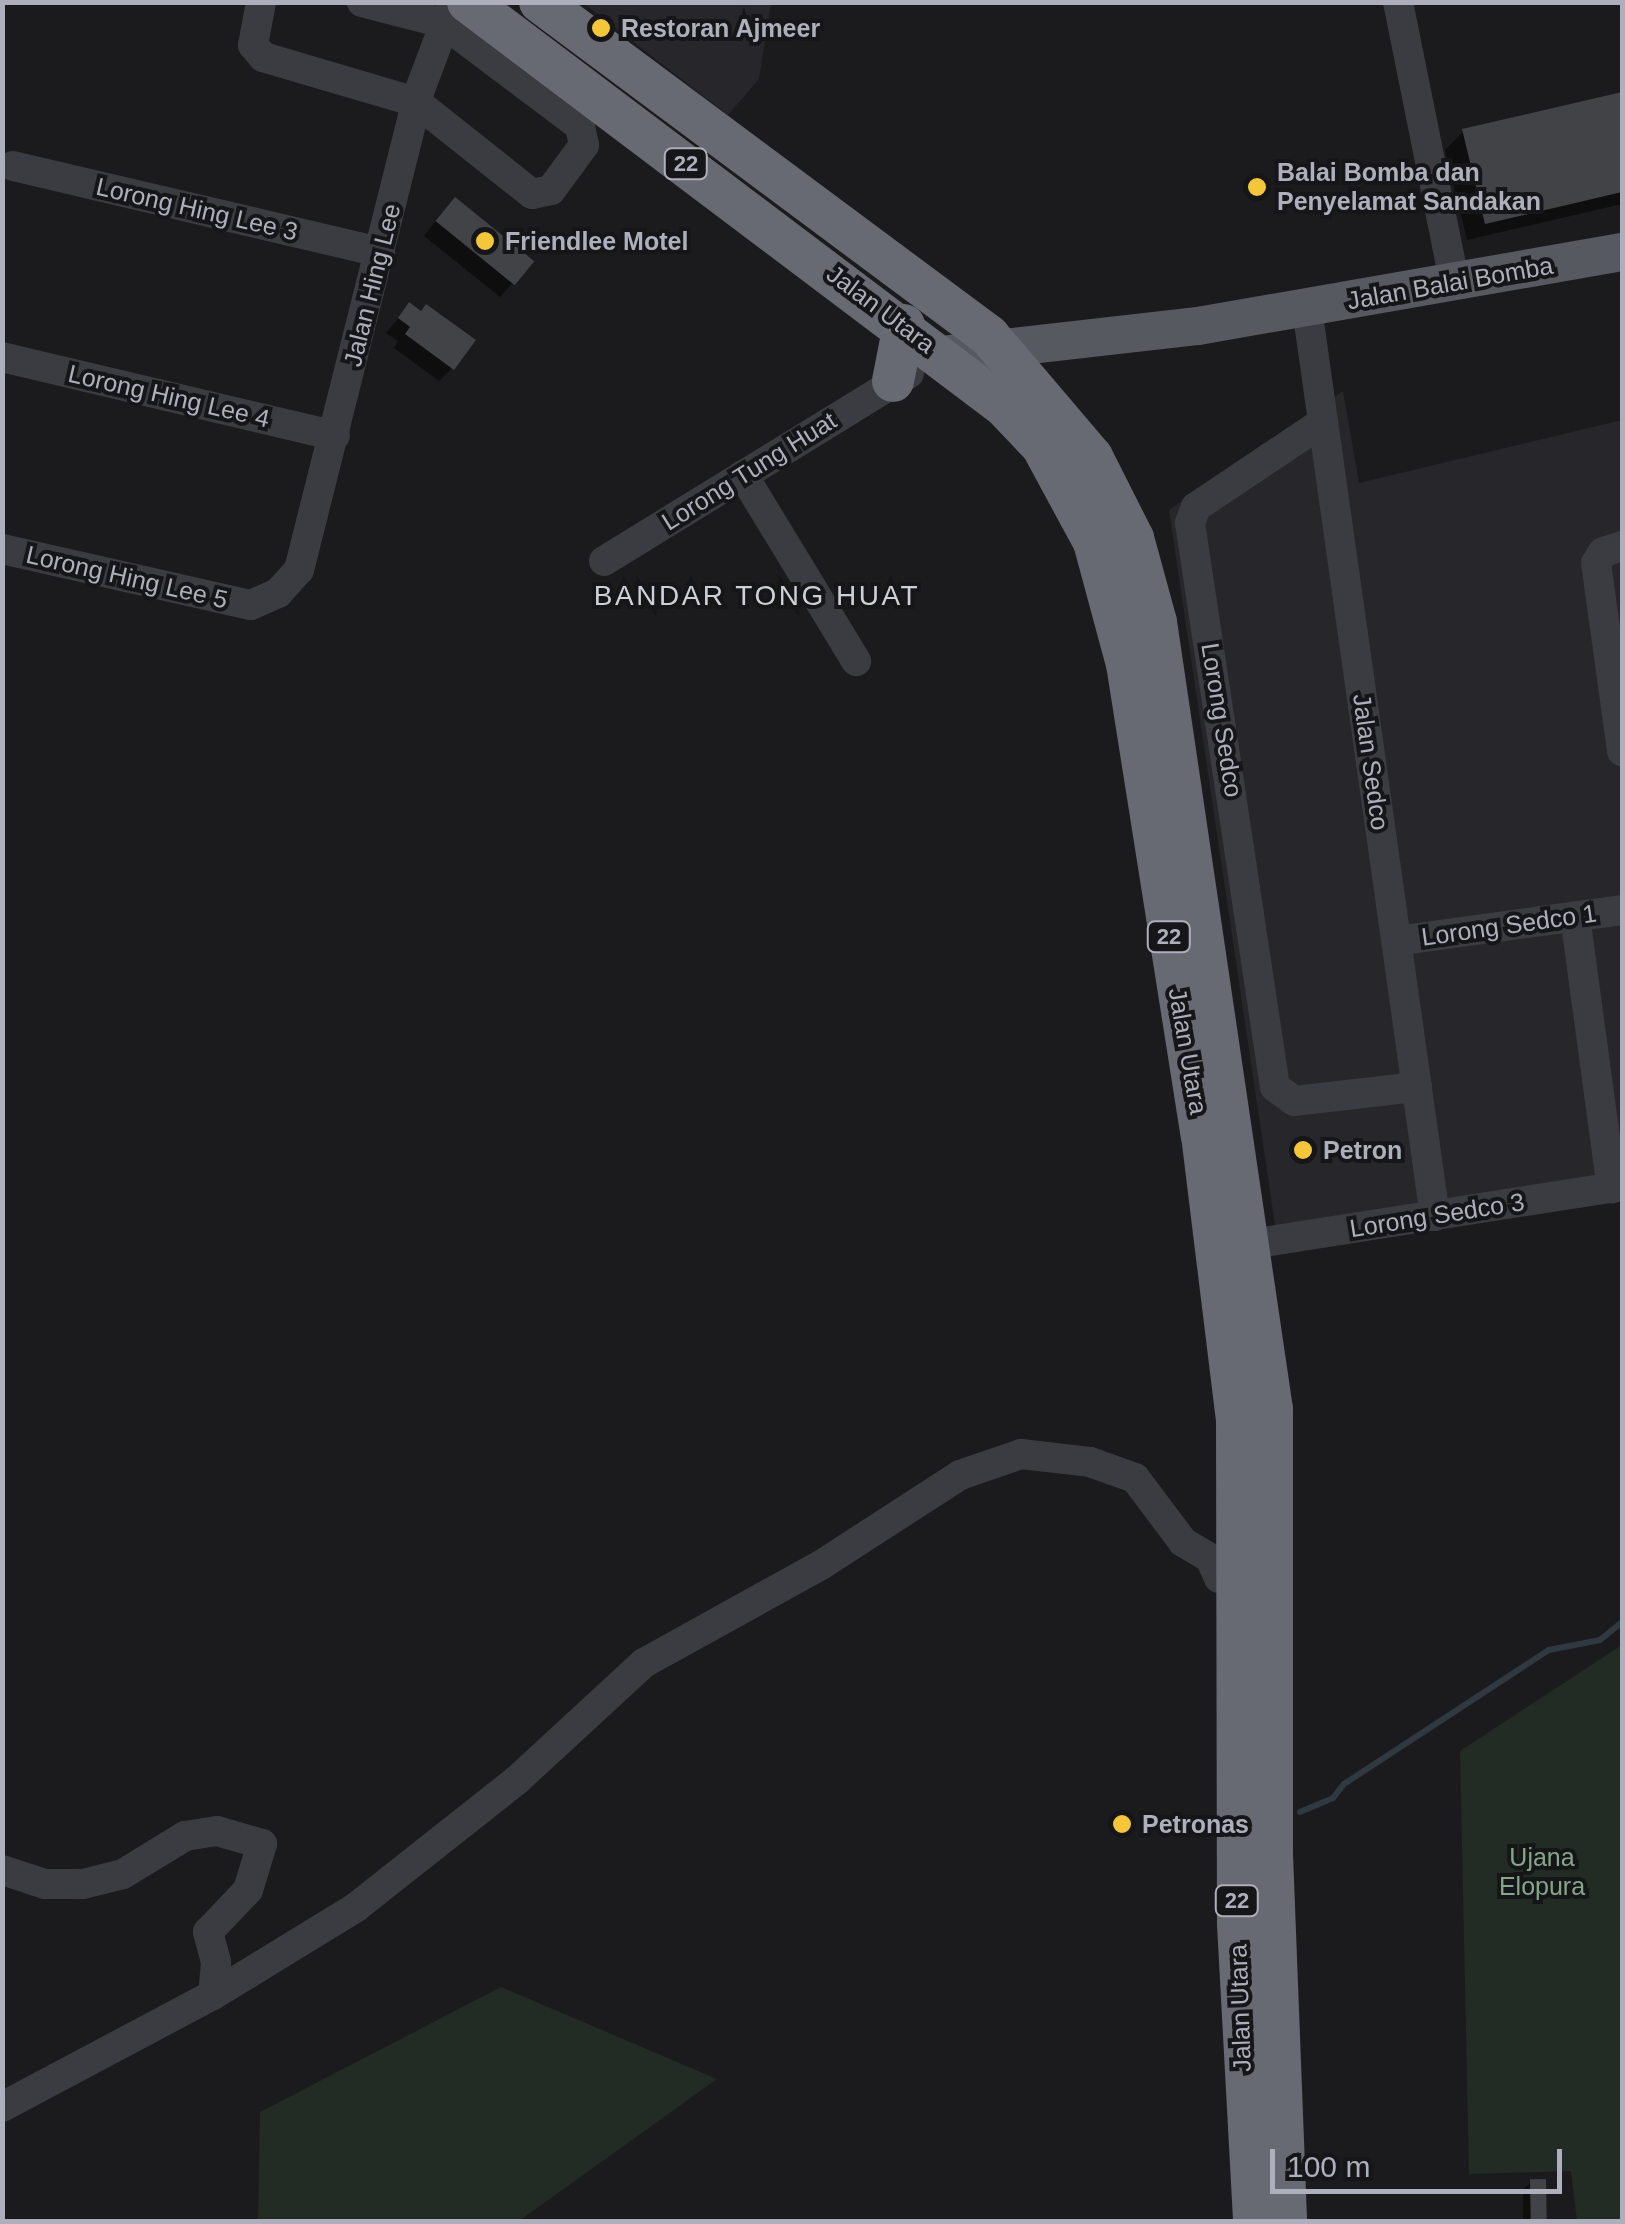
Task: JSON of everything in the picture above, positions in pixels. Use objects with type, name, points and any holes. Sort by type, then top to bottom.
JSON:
[{"type":"highway","name":"Jalan Utara","points":[[540,2],[832,218],[891,237],[989,306],[1006,342],[1092,457],[1142,572],[1159,642],[1232,1240],[1238,1419],[1230,1579],[1245,2119],[1274,2212]]},
{"type":"highway","name":"Jalan Utara","points":[[455,9],[942,355],[1042,446],[1079,508],[1107,579],[1232,1240],[1262,1326],[1276,1509],[1272,1854]]},
{"type":"highway","points":[[894,382],[904,325]]},
{"type":"highway","points":[[1230,1579],[1258,1576],[1262,1564],[1262,1326]]},
{"type":"highway","points":[[1245,2119],[1256,2058],[1253,1871],[1272,1854],[1286,1858],[1297,1875],[1299,2117],[1274,2212]]},
{"type":"main road","name":"Jalan Balai Bomba","points":[[942,355],[1201,312],[1293,311],[1622,252]]},
{"type":"street","points":[[262,2],[253,46],[264,57],[416,102],[532,194],[550,190],[584,145],[580,126],[455,9],[362,2]]},
{"type":"street","points":[[1398,2],[1456,284]]},
{"type":"street","name":"Jalan Hing Lee","points":[[299,570],[416,102],[455,9]]},
{"type":"street","name":"Lorong Hing Lee 3","points":[[13,166],[380,252]]},
{"type":"street","name":"Jalan Sedco","points":[[1293,311],[1323,422],[1435,1216]]},
{"type":"street","name":"Lorong Tung Huat","points":[[604,561],[942,355]]},
{"type":"street","name":"Lorong Hing Lee 4","points":[[2,357],[335,436]]},
{"type":"street","name":"Lorong Sedco","points":[[1323,422],[1196,507],[1190,523],[1275,1088],[1294,1101],[1417,1087]]},
{"type":"street","points":[[743,475],[856,661]]},
{"type":"street","points":[[1622,546],[1603,552],[1596,563],[1622,751]]},
{"type":"street","name":"Lorong Hing Lee 5","points":[[2,549],[251,605],[278,593],[299,570]]},
{"type":"street","name":"Lorong Sedco 1","points":[[1396,941],[1622,910]]},
{"type":"street","points":[[1575,916],[1617,1187]]},
{"type":"street","name":"Lorong Sedco 3","points":[[1232,1240],[1435,1216],[1617,1187]]},
{"type":"street","points":[[2,2107],[213,1996],[355,1908],[517,1780],[644,1663],[821,1565],[960,1475],[1020,1454],[1090,1462],[1135,1478],[1184,1542],[1210,1558],[1230,1579]]},
{"type":"street","points":[[2,1870],[45,1884],[83,1884],[135,1868],[186,1836],[217,1831],[262,1844],[248,1890],[208,1932],[216,1962],[213,1996]]},
{"type":"shaded area","points":[[583,3],[771,3],[759,79],[728,115]]},
{"type":"shaded area","points":[[1343,391],[1359,483],[1622,420],[1622,1201],[1279,1252],[1169,510]]},
{"type":"green space","name":"Ujana Elopura","points":[[1622,1645],[1622,2221],[1577,2221],[1571,2171],[1469,2174],[1460,1751]]},
{"type":"green space","points":[[501,1987],[717,2079],[519,2221],[258,2221],[260,2112]]},
{"type":"building","points":[[1622,92],[1622,192],[1485,224],[1462,129]]},
{"type":"building","name":"Friendlee Motel","points":[[455,197],[534,261],[515,285],[435,221]]},
{"type":"building","points":[[409,302],[421,311],[426,304],[476,340],[454,370],[405,334],[410,327],[398,318]]},
{"type":"building","points":[[1530,2179],[1546,2179],[1547,2222],[1531,2222]]},
{"type":"waterway","points":[[1300,1812],[1333,1798],[1344,1784],[1549,1650],[1600,1640],[1622,1622]]},
{"type":"place","name":"Restoran Ajmeer","points":[[601,28]]},
{"type":"place","name":"Balai Bomba dan Penyelamat Sandakan","points":[[1257,187]]},
{"type":"place","name":"Friendlee Motel","points":[[485,241]]},
{"type":"place","name":"Petron","points":[[1303,1150]]},
{"type":"place","name":"Petronas","points":[[1122,1824]]},
{"type":"district","name":"BANDAR TONG HUAT","points":[[757,596]]}]
